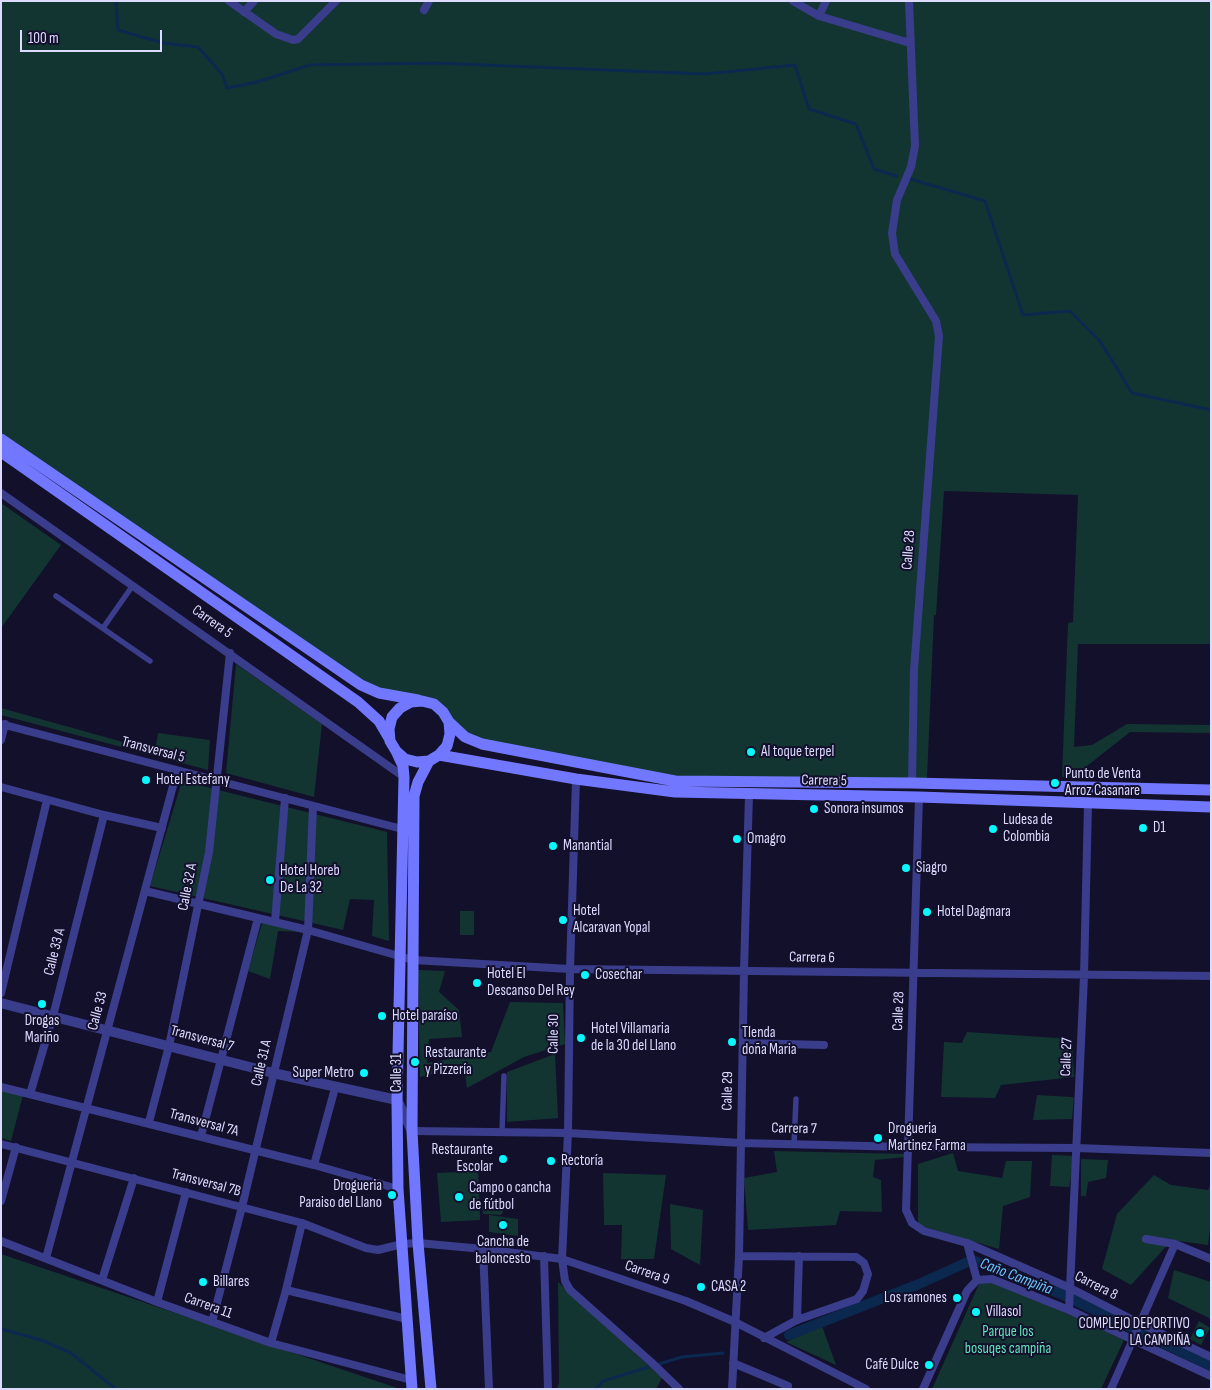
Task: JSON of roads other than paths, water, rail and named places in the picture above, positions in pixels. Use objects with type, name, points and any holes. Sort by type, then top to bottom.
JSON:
[{"type":"main road","points":[[1,439],[361,685],[379,693],[422,701],[434,704],[443,712],[449,722],[450,734],[447,746],[434,758],[417,762],[405,759],[393,746],[389,729],[392,717],[400,708],[411,702],[422,701]]},
{"type":"main road","name":"Carrera 5","points":[[1,452],[358,702],[379,721],[393,746]]},
{"type":"main road","name":"Carrera 5","points":[[449,722],[465,737],[482,744],[675,781],[912,783],[1211,790]]},
{"type":"main road","name":"Calle 31","points":[[393,746],[403,766],[404,777],[397,1100],[398,1189],[412,1384]]},
{"type":"main road","name":"Carrera 5","points":[[434,758],[675,792],[919,797],[1211,807]]},
{"type":"main road","name":"Calle 31","points":[[431,1389],[418,1243],[412,1131],[412,960],[414,796],[418,782],[434,758]]},
{"type":"street","points":[[230,1],[276,34],[293,40],[298,39],[336,1]]},
{"type":"street","points":[[244,12],[254,1]]},
{"type":"street","points":[[424,10],[429,1]]},
{"type":"street","points":[[793,1],[819,16],[910,44],[909,1]]},
{"type":"street","points":[[819,16],[826,1]]},
{"type":"street","name":"Calle 28","points":[[910,44],[915,146],[911,167],[897,200],[892,234],[895,254],[936,321],[939,336],[914,670],[912,783]]},
{"type":"street","name":"Carrera 5","points":[[1,493],[404,777]]},
{"type":"street","points":[[103,628],[131,588]]},
{"type":"street","points":[[56,596],[150,660]]},
{"type":"street","name":"Calle 32 A","points":[[149,1122],[169,1046],[200,904],[209,852],[230,653]]},
{"type":"street","points":[[1,740],[3,724]]},
{"type":"street","name":"Transversal 5","points":[[3,724],[415,832]]},
{"type":"street","name":"Calle 33","points":[[46,1258],[177,771]]},
{"type":"street","name":"Calle 30","points":[[576,779],[570,969],[568,1133],[562,1259],[565,1281],[570,1290],[652,1362],[679,1389]]},
{"type":"street","points":[[1,787],[104,815],[162,828]]},
{"type":"street","name":"Calle 29","points":[[732,1389],[739,1256],[744,970],[750,794]]},
{"type":"street","name":"Calle 28","points":[[912,1223],[906,1210],[919,797]]},
{"type":"street","points":[[275,922],[285,798]]},
{"type":"street","points":[[1,994],[47,800]]},
{"type":"street","name":"Calle 27","points":[[1069,1307],[1084,976],[1088,804]]},
{"type":"street","name":"Calle 31 A","points":[[212,1322],[256,1151],[308,930],[313,806]]},
{"type":"street","name":"Calle 33 A","points":[[30,1094],[53,1016],[104,815]]},
{"type":"street","name":"Carrera 6","points":[[145,891],[308,930],[412,960],[570,969],[1211,976]]},
{"type":"street","points":[[201,1136],[258,918]]},
{"type":"street","name":"Transversal 7","points":[[1,1002],[273,1073],[397,1100]]},
{"type":"street","points":[[743,1043],[824,1046]]},
{"type":"street","points":[[502,1132],[504,1076]]},
{"type":"street","name":"Transversal 7A","points":[[1,1087],[314,1164],[398,1189]]},
{"type":"street","points":[[314,1164],[335,1088]]},
{"type":"street","points":[[794,1144],[796,1099]]},
{"type":"street","points":[[397,1100],[412,1131]]},
{"type":"street","name":"Carrera 7","points":[[412,1131],[568,1133],[741,1143],[1077,1148],[1211,1153]]},
{"type":"street","name":"Transversal 7B","points":[[1,1144],[302,1223],[366,1248],[378,1250],[402,1244]]},
{"type":"street","points":[[1,1201],[16,1147]]},
{"type":"street","points":[[102,1280],[134,1178]]},
{"type":"street","points":[[157,1302],[186,1192]]},
{"type":"street","points":[[271,1343],[302,1223]]},
{"type":"street","name":"Carrera 8","points":[[912,1223],[924,1231],[967,1243],[1070,1290],[1140,1326],[1211,1357]]},
{"type":"street","points":[[1146,1240],[1175,1244],[1211,1259]]},
{"type":"street","name":"Carrera 11","points":[[1,1241],[157,1302],[271,1343],[412,1384]]},
{"type":"street","name":"Carrera 9","points":[[402,1244],[418,1243],[483,1249],[562,1259],[686,1301],[735,1322],[866,1389]]},
{"type":"street","points":[[967,1243],[976,1280]]},
{"type":"street","points":[[1111,1389],[1175,1244]]},
{"type":"street","points":[[483,1249],[489,1389]]},
{"type":"street","points":[[544,1256],[548,1389]]},
{"type":"street","points":[[739,1256],[856,1257],[864,1263],[868,1274],[863,1291],[857,1299],[798,1320],[764,1338]]},
{"type":"street","points":[[798,1320],[799,1256]]},
{"type":"street","points":[[923,1389],[967,1291],[976,1280],[992,1279],[1069,1307],[1211,1376]]},
{"type":"street","points":[[286,1290],[407,1319]]},
{"type":"street","points":[[733,1363],[788,1386]]},
{"type":"street","points":[[666,1389],[670,1380]]},
{"type":"waterway","points":[[116,1],[118,30],[163,43],[198,47],[222,74],[227,88],[257,82],[310,65],[435,63],[705,74],[795,65],[809,109],[856,124],[874,169],[897,176]]},
{"type":"waterway","points":[[910,179],[985,201],[1023,315],[1070,311],[1100,341],[1132,393],[1211,410]]},
{"type":"waterway","name":"Caño Campiña","points":[[789,1335],[919,1284],[972,1260],[1059,1293],[1211,1366]]},
{"type":"waterway","name":"Caño Campiña","points":[[1,1329],[41,1340],[71,1353],[116,1389]]},
{"type":"waterway","name":"Caño Campiña","points":[[596,1389],[603,1381],[682,1357],[723,1353]]},
{"type":"place","name":"Al toque terpel","points":[[751,752]]},
{"type":"place","name":"Hotel Estefany","points":[[146,780]]},
{"type":"place","name":"Punto de Venta Arroz Casanare","points":[[1055,783]]},
{"type":"place","name":"Sonora insumos","points":[[814,809]]},
{"type":"place","name":"D1","points":[[1143,828]]},
{"type":"place","name":"Ludesa de Colombia","points":[[993,829]]},
{"type":"place","name":"Omagro","points":[[737,839]]},
{"type":"place","name":"Manantial","points":[[553,846]]},
{"type":"place","name":"Siagro","points":[[906,868]]},
{"type":"place","name":"Hotel Horeb De La 32","points":[[270,880]]},
{"type":"place","name":"Hotel Dagmara","points":[[927,912]]},
{"type":"place","name":"Hotel Alcaravan Yopal","points":[[563,920]]},
{"type":"place","name":"Cosechar","points":[[585,975]]},
{"type":"place","name":"Hotel El Descanso Del Rey","points":[[477,983]]},
{"type":"place","name":"Drogas Mariño","points":[[42,1004]]},
{"type":"place","name":"Hotel paraíso","points":[[382,1016]]},
{"type":"place","name":"Hotel Villamaria de la 30 del Llano","points":[[581,1038]]},
{"type":"place","name":"TIenda doña Maria","points":[[732,1042]]},
{"type":"place","name":"Restaurante y Pizzería","points":[[415,1062]]},
{"type":"place","name":"Super Metro","points":[[364,1073]]},
{"type":"place","name":"Drogueria Martinez Farma","points":[[878,1138]]},
{"type":"place","name":"Restaurante Escolar","points":[[503,1159]]},
{"type":"place","name":"Rectoría","points":[[551,1161]]},
{"type":"place","name":"Drogueria Paraiso del Llano","points":[[392,1195]]},
{"type":"place","name":"Campo o cancha de fútbol","points":[[459,1197]]},
{"type":"place","name":"Cancha de baloncesto","points":[[503,1225]]},
{"type":"place","name":"Billares","points":[[203,1282]]},
{"type":"place","name":"CASA 2","points":[[701,1287]]},
{"type":"place","name":"Los ramones","points":[[957,1298]]},
{"type":"place","name":"Villasol","points":[[976,1312]]},
{"type":"place","name":"COMPLEJO DEPORTIVO LA CAMPIÑA","points":[[1200,1333]]},
{"type":"place","name":"Café Dulce","points":[[929,1365]]},
{"type":"park label","name":"Parque los bosuqes campiña","points":[[1008,1340]]}]
